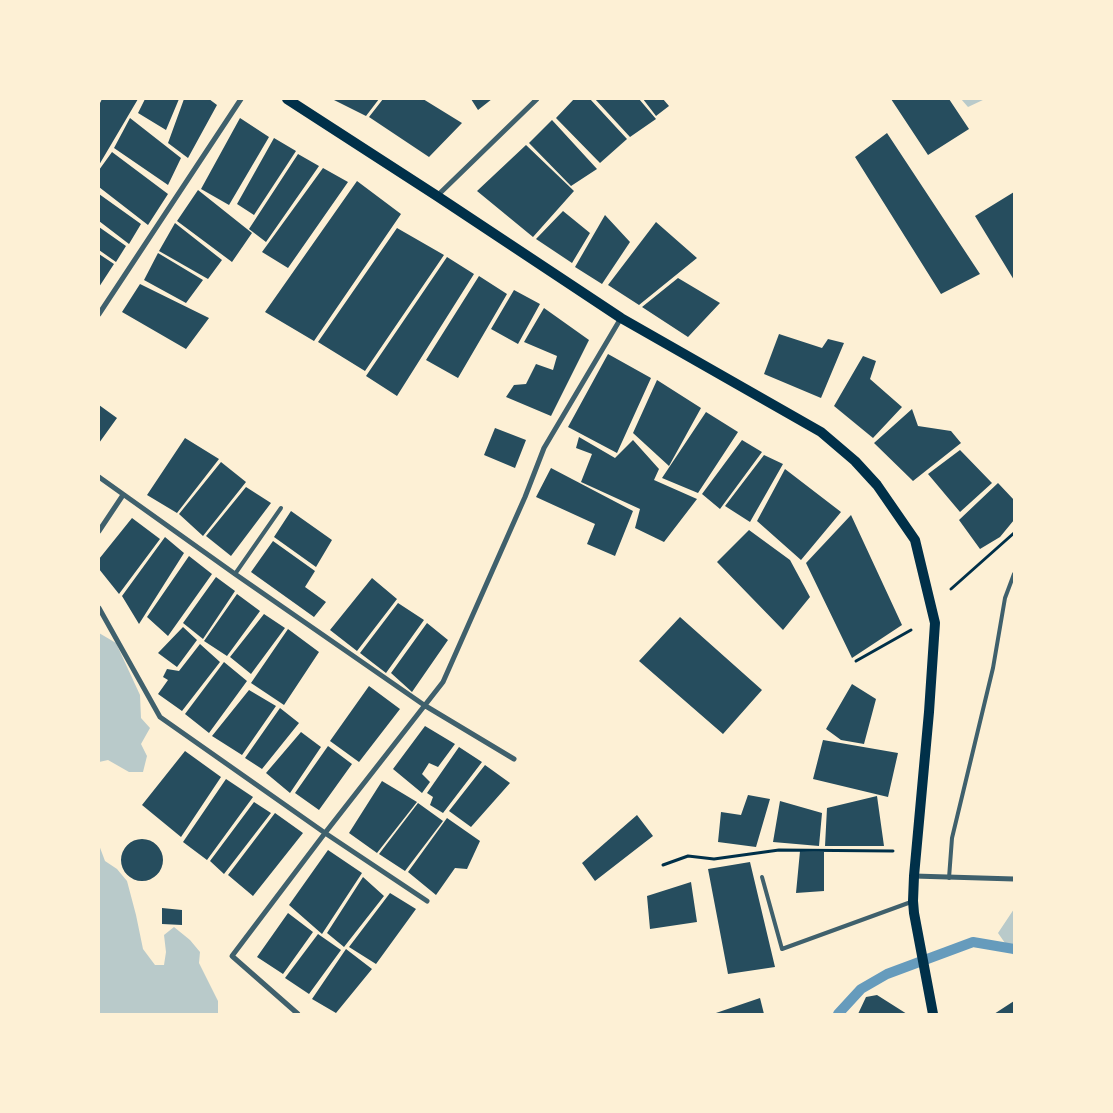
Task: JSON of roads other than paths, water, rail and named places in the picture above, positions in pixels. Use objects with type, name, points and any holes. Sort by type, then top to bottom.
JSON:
[{"type":"main road","points":[[287,99],[621,318],[821,432],[855,461],[877,485],[915,540],[935,623],[913,901],[932,1010]]},
{"type":"street","points":[[99,314],[241,99]]},
{"type":"street","points":[[437,196],[537,99]]},
{"type":"street","points":[[298,1014],[232,956],[324,833],[442,682],[525,497],[544,448],[621,318]]},
{"type":"street","points":[[99,477],[424,705],[514,759]]},
{"type":"street","points":[[99,531],[123,495]]},
{"type":"street","points":[[99,608],[160,717],[324,833],[427,901]]},
{"type":"street","points":[[914,876],[1014,879]]},
{"type":"lane","points":[[235,574],[281,508]]},
{"type":"lane","points":[[949,878],[952,838],[993,668],[1005,598],[1014,574]]},
{"type":"lane","points":[[762,877],[782,949],[913,901]]},
{"type":"waterway","points":[[838,1014],[861,989],[887,974],[973,942],[1014,949]]}]
